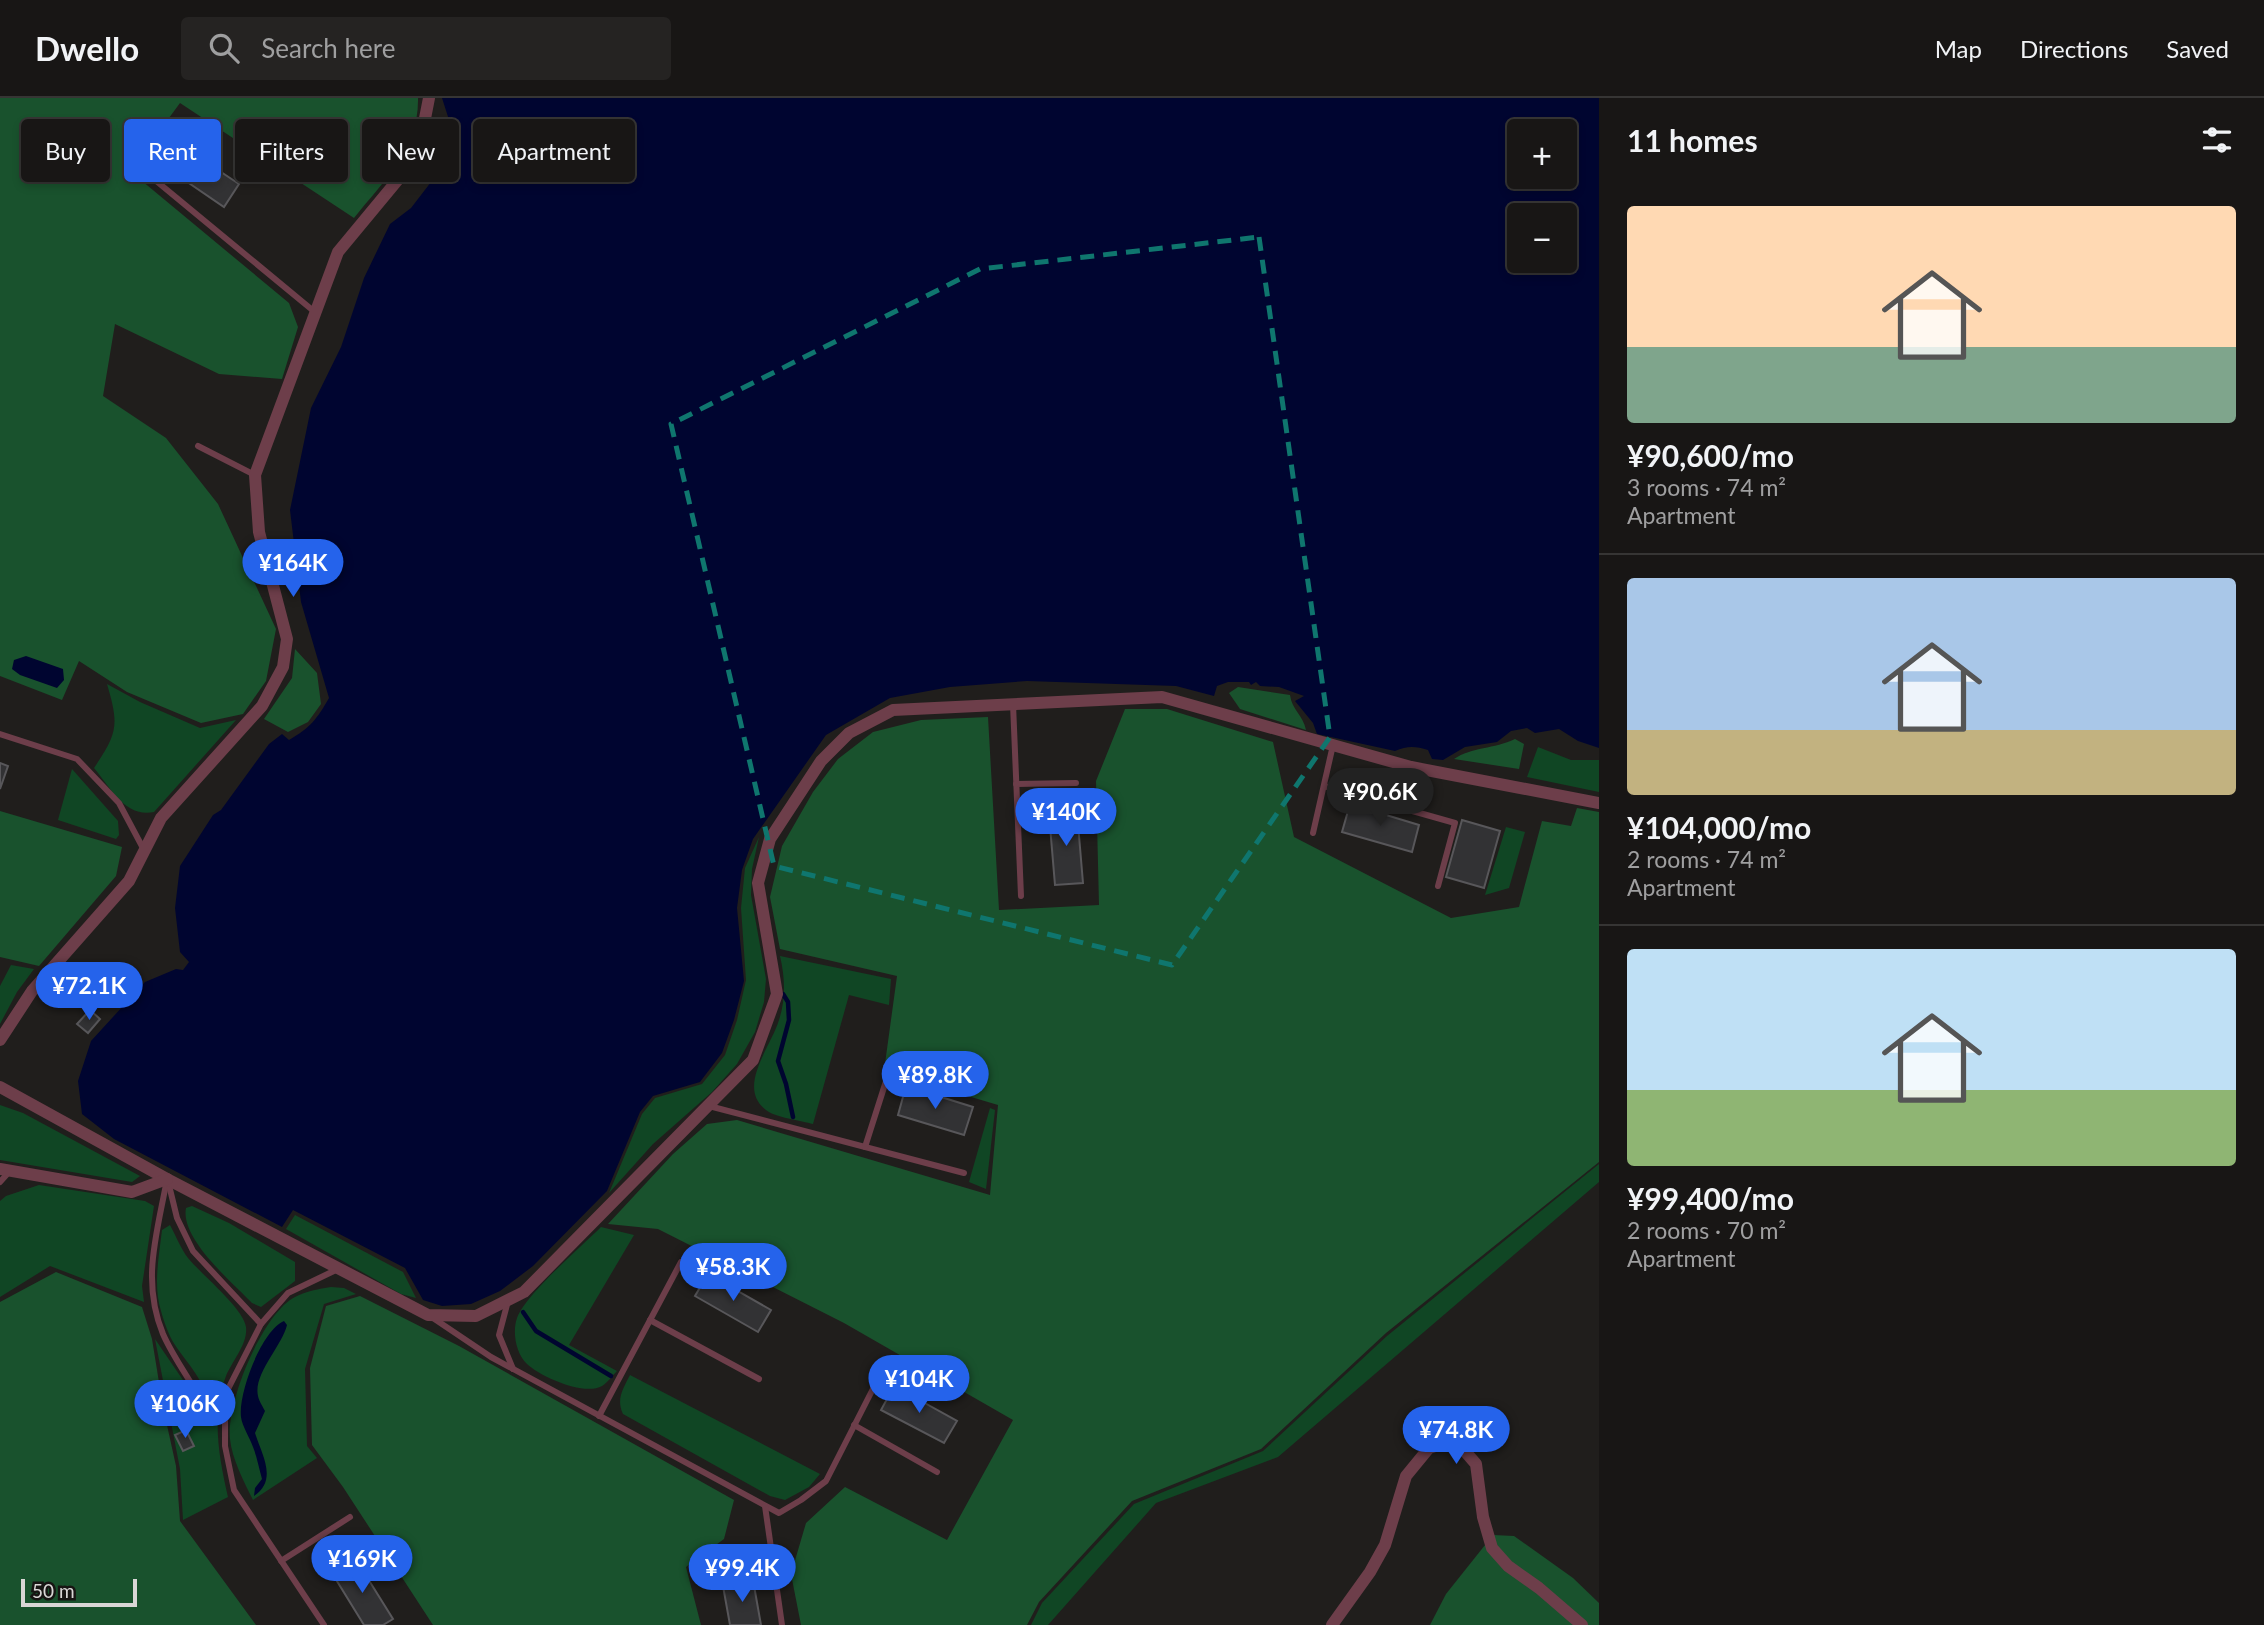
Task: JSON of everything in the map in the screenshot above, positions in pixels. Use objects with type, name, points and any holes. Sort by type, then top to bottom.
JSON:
[{"type":"street","points":[[0,1040],[32,990],[129,881],[161,818],[262,706],[283,667],[287,639],[259,532],[255,475],[338,252],[401,176],[419,149],[429,98]]},
{"type":"street","points":[[0,1087],[167,1179],[428,1315],[476,1316],[524,1292],[753,1060],[777,994],[758,883],[770,839],[821,761],[849,733],[893,710],[1162,697],[1411,767],[1599,803]]},
{"type":"street","points":[[3,1174],[132,1192],[167,1179]]},
{"type":"street","points":[[1332,1625],[1370,1572],[1385,1545],[1406,1476],[1429,1448],[1444,1443],[1463,1448],[1476,1464],[1483,1517],[1492,1548],[1508,1566],[1539,1588],[1582,1625]]},
{"type":"lane","points":[[157,182],[316,313]]},
{"type":"lane","points":[[198,446],[255,475]]},
{"type":"lane","points":[[1013,704],[1021,896]]},
{"type":"lane","points":[[0,734],[77,760],[119,803],[144,850]]},
{"type":"lane","points":[[1312,833],[1333,745]]},
{"type":"lane","points":[[1016,783],[1076,783]]},
{"type":"lane","points":[[1324,786],[1455,824],[1438,886]]},
{"type":"lane","points":[[865,1147],[887,1078]]},
{"type":"lane","points":[[709,1106],[964,1173]]},
{"type":"lane","points":[[167,1179],[177,1218],[194,1251],[261,1324]]},
{"type":"lane","points":[[167,1179],[150,1268],[152,1301],[164,1336],[201,1400],[198,1418]]},
{"type":"lane","points":[[599,1416],[681,1262]]},
{"type":"lane","points":[[324,1625],[234,1490],[225,1446],[225,1395],[261,1324],[288,1293],[338,1269]]},
{"type":"lane","points":[[509,1299],[499,1335],[513,1369]]},
{"type":"lane","points":[[428,1315],[513,1369],[779,1513],[802,1500],[825,1481],[880,1375]]},
{"type":"lane","points":[[650,1320],[759,1379]]},
{"type":"lane","points":[[854,1425],[937,1472]]},
{"type":"lane","points":[[765,1506],[782,1625]]},
{"type":"lane","points":[[281,1561],[350,1517]]},
{"type":"highlighted area","points":[[1259,237],[1330,737],[1172,965],[774,866],[671,424],[980,269]]},
{"type":"green space","points":[[0,98],[418,98],[416,119],[362,119],[362,182],[384,182],[354,218],[300,182],[348,182],[348,119],[235,119],[235,139],[221,130],[221,119],[204,119],[180,103],[168,119],[124,119],[124,182],[143,182],[289,303],[298,327],[282,379],[219,374],[115,324],[103,396],[166,438],[218,504],[276,629],[266,681],[243,714],[201,723],[127,692],[79,661],[62,700],[0,676]]},
{"type":"green space","points":[[295,649],[317,673],[321,704],[308,722],[288,732],[264,719],[292,678]]},
{"type":"green space","points":[[107,684],[140,702],[200,728],[236,720],[154,812],[144,813],[127,806],[119,800],[94,768],[108,745],[114,728]]},
{"type":"green space","points":[[1238,687],[1290,695],[1306,730],[1240,709],[1229,693]]},
{"type":"green space","points":[[1125,709],[1167,709],[1273,742],[1294,837],[1451,918],[1519,907],[1542,821],[1571,826],[1577,808],[1599,812],[1599,1162],[1386,1333],[1261,1449],[1132,1501],[1039,1602],[1027,1625],[801,1625],[791,1574],[806,1523],[845,1487],[947,1540],[1013,1420],[844,1323],[658,1229],[608,1224],[673,1154],[707,1124],[737,1120],[990,1195],[998,1105],[884,1071],[897,976],[780,949],[770,897],[782,846],[813,792],[838,759],[873,732],[921,720],[988,717],[999,910],[1099,905],[1096,781]]},
{"type":"green space","points":[[1515,739],[1524,744],[1519,769],[1454,759],[1468,752]]},
{"type":"green space","points":[[1538,747],[1571,760],[1599,760],[1599,792],[1527,777]]},
{"type":"green space","points":[[72,769],[118,821],[119,835],[116,839],[58,820]]},
{"type":"green space","points":[[0,811],[122,847],[116,876],[39,966],[0,957]]},
{"type":"green space","points":[[1506,827],[1525,832],[1509,888],[1485,895]]},
{"type":"green space","points":[[759,837],[752,869],[751,895],[766,979],[764,1002],[755,1032],[737,1064],[712,1092],[653,1144],[609,1193],[642,1114],[655,1098],[702,1084],[725,1055],[737,1020],[746,980],[741,908],[745,868]]},
{"type":"green space","points":[[780,956],[891,979],[889,1005],[849,995],[813,1124],[781,1117],[766,1110],[758,1101],[754,1090],[758,1066],[775,1031],[783,1004],[784,980]]},
{"type":"green space","points":[[11,965],[34,969],[17,992],[0,1024],[0,986]]},
{"type":"green space","points":[[0,1105],[23,1113],[140,1176],[132,1182],[0,1160]]},
{"type":"green space","points":[[990,1108],[995,1110],[986,1189],[969,1182]]},
{"type":"green space","points":[[1599,1164],[1599,1182],[1278,1457],[1156,1503],[1048,1625],[1031,1625],[1042,1603],[1134,1504],[1263,1451],[1387,1336]]},
{"type":"green space","points":[[39,1185],[145,1201],[154,1206],[142,1286],[144,1302],[50,1266],[0,1297],[0,1201],[6,1196]]},
{"type":"green space","points":[[192,1206],[229,1223],[295,1262],[295,1281],[261,1307],[252,1303],[199,1246],[186,1220],[186,1208]]},
{"type":"green space","points":[[295,1215],[403,1272],[416,1298],[401,1294],[286,1229]]},
{"type":"green space","points":[[170,1225],[188,1258],[230,1301],[246,1327],[242,1346],[226,1376],[219,1406],[219,1452],[228,1497],[183,1520],[180,1469],[155,1339],[185,1383],[191,1405],[186,1423],[198,1425],[205,1415],[207,1404],[202,1384],[171,1337],[159,1301],[157,1270],[162,1230]]},
{"type":"green space","points":[[601,1227],[634,1235],[569,1345],[617,1371],[602,1386],[585,1389],[563,1384],[527,1364],[518,1349],[515,1330],[517,1318],[531,1296]]},
{"type":"green space","points":[[56,1272],[142,1307],[152,1339],[176,1466],[180,1521],[256,1625],[0,1625],[0,1302]]},
{"type":"green space","points":[[331,1287],[344,1288],[356,1294],[324,1304],[305,1369],[307,1446],[317,1458],[253,1500],[242,1478],[230,1439],[230,1423],[240,1383],[259,1340],[270,1321],[283,1307],[299,1295]]},
{"type":"green space","points":[[360,1296],[459,1346],[734,1500],[724,1539],[686,1567],[701,1625],[433,1625],[343,1487],[312,1445],[310,1368],[326,1306]]},
{"type":"green space","points":[[630,1375],[820,1474],[809,1487],[785,1500],[770,1496],[623,1414],[620,1399]]},
{"type":"green space","points":[[1493,1535],[1514,1536],[1573,1578],[1599,1603],[1599,1625],[1430,1625],[1446,1594]]},
{"type":"water","points":[[442,98],[1599,98],[1599,748],[1578,741],[1559,729],[1535,733],[1527,728],[1511,731],[1497,742],[1465,747],[1443,760],[1432,759],[1428,750],[1415,747],[1395,751],[1317,734],[1313,723],[1295,701],[1304,696],[1279,687],[1260,686],[1256,682],[1251,685],[1249,682],[1228,682],[1217,686],[1214,696],[1176,686],[1027,681],[950,687],[890,698],[826,735],[753,839],[742,870],[737,908],[744,981],[722,1053],[700,1082],[653,1096],[640,1112],[607,1191],[533,1266],[500,1291],[471,1304],[442,1306],[423,1300],[405,1268],[293,1210],[282,1227],[114,1139],[82,1114],[78,1081],[91,1041],[145,982],[176,969],[183,970],[189,962],[180,952],[175,908],[180,866],[213,815],[221,810],[269,744],[282,734],[289,740],[308,727],[329,698],[301,602],[290,510],[311,408],[341,347],[364,278],[390,224],[411,208],[431,182],[459,182],[459,119],[449,119]]},
{"type":"water","points":[[26,656],[63,669],[64,680],[57,688],[20,675],[12,669],[14,660]]},
{"type":"water","points":[[284,1321],[287,1325],[284,1333],[264,1369],[258,1387],[259,1398],[265,1411],[255,1433],[267,1475],[261,1490],[254,1496],[255,1488],[262,1479],[241,1417],[243,1393],[260,1349],[268,1336]]},
{"type":"building","points":[[221,172],[239,184],[224,207],[187,182],[221,182]]},
{"type":"building","points":[[0,763],[8,766],[0,789]]},
{"type":"building","points":[[1350,804],[1419,825],[1412,852],[1342,832]]},
{"type":"building","points":[[1077,812],[1083,883],[1055,885],[1049,814]]},
{"type":"building","points":[[1462,820],[1500,831],[1484,888],[1446,877]]},
{"type":"building","points":[[90,1010],[100,1019],[88,1033],[77,1024]]},
{"type":"building","points":[[906,1086],[973,1107],[964,1135],[898,1115]]},
{"type":"building","points":[[708,1274],[771,1310],[758,1332],[695,1296]]},
{"type":"building","points":[[894,1386],[957,1421],[944,1443],[881,1410]]},
{"type":"building","points":[[186,1430],[194,1446],[183,1451],[175,1435]]},
{"type":"building","points":[[355,1558],[393,1619],[383,1625],[364,1625],[332,1573]]},
{"type":"building","points":[[753,1580],[761,1625],[730,1625],[723,1586]]},
{"type":"waterway","points":[[783,994],[788,1002],[789,1020],[778,1061],[793,1117]]},
{"type":"waterway","points":[[523,1312],[536,1331],[611,1376]]}]
